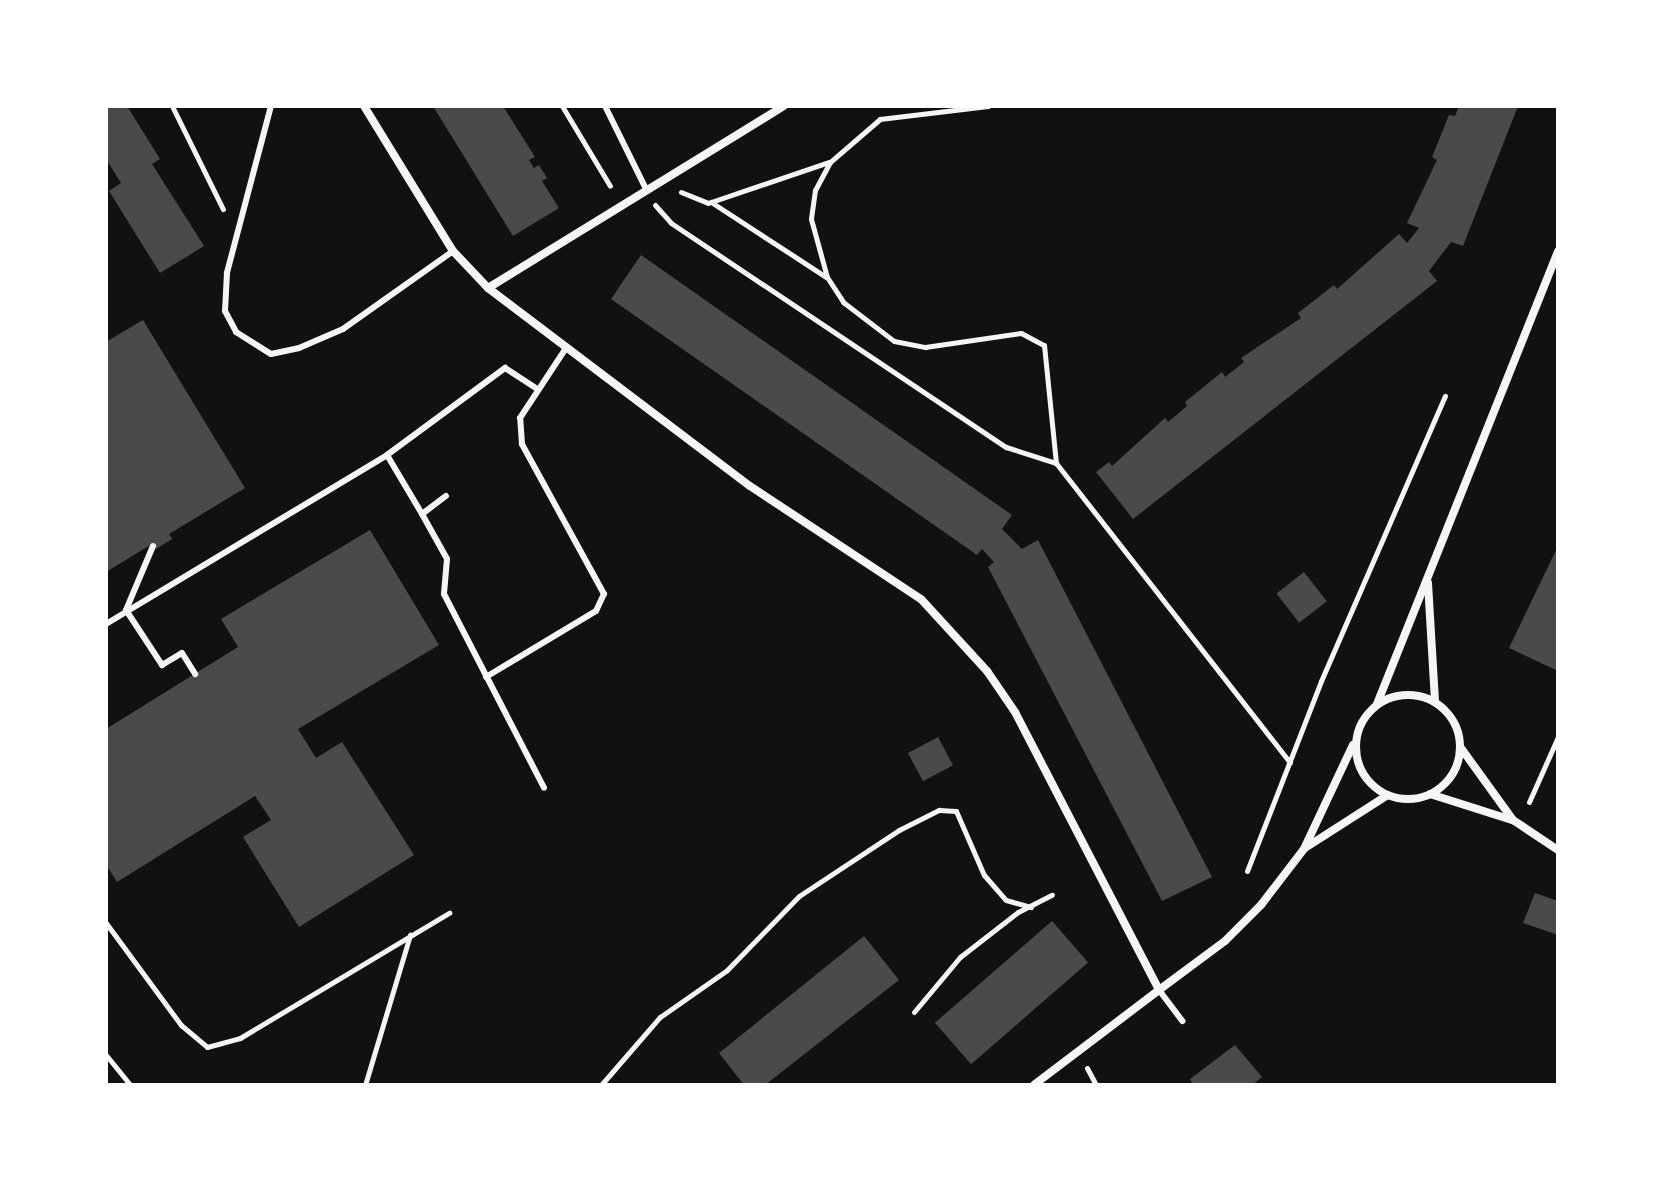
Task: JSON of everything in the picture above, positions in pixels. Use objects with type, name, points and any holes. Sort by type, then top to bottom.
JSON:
[{"type":"street","points":[[364,106],[453,251],[488,288],[750,486],[921,599],[987,671],[1015,712],[1159,990]]},
{"type":"street","points":[[488,288],[784,106]]},
{"type":"street","points":[[1034,1085],[1225,941],[1261,905],[1304,849],[1363,720],[1377,704],[1395,664],[1406,622],[1428,582],[1558,251]]},
{"type":"street","points":[[1428,582],[1435,701]]},
{"type":"street","points":[[1377,704],[1405,695],[1435,701],[1454,721],[1461,747],[1513,820]]},
{"type":"street","points":[[1356,740],[1362,773],[1388,795],[1409,799],[1430,794],[1452,775],[1461,747]]},
{"type":"street","points":[[1430,794],[1513,820],[1558,850]]},
{"type":"street","points":[[1304,849],[1388,795]]},
{"type":"lane","points":[[271,106],[227,273],[225,311],[236,332],[271,354],[343,329],[453,251]]},
{"type":"lane","points":[[605,106],[645,192]]},
{"type":"lane","points":[[486,677],[596,611],[604,594],[522,444],[520,418],[566,348]]},
{"type":"lane","points":[[106,624],[387,455],[505,368],[537,389]]},
{"type":"lane","points":[[387,455],[447,559],[444,594],[544,788]]},
{"type":"lane","points":[[422,514],[446,496]]},
{"type":"lane","points":[[126,610],[153,546]]},
{"type":"lane","points":[[126,610],[162,665],[182,653],[195,674]]},
{"type":"lane","points":[[1159,990],[1182,1021]]},
{"type":"path","points":[[172,106],[237,235]]},
{"type":"path","points":[[562,106],[610,186]]},
{"type":"path","points":[[988,106],[880,119],[830,162],[815,190],[811,219],[827,277],[850,309],[894,341],[925,347],[1021,333],[1044,345],[1056,463],[1290,763]]},
{"type":"path","points":[[711,202],[830,162]]},
{"type":"path","points":[[666,179],[684,195],[711,202],[827,277]]},
{"type":"path","points":[[645,192],[671,223],[1006,447],[1056,463]]},
{"type":"path","points":[[1247,871],[1445,396]]},
{"type":"path","points":[[1529,802],[1558,737]]},
{"type":"path","points":[[601,1085],[660,1017],[727,970],[799,896],[899,830],[939,810],[956,811],[984,875],[1006,900],[1031,907]]},
{"type":"path","points":[[914,1012],[960,957],[1052,895]]},
{"type":"path","points":[[106,923],[181,1025],[207,1047],[240,1038],[449,913]]},
{"type":"path","points":[[365,1085],[411,934]]},
{"type":"path","points":[[106,1055],[130,1085]]},
{"type":"building","points":[[106,106],[127,106],[160,159],[152,164],[204,246],[160,273],[109,191],[121,183],[106,159]]},
{"type":"building","points":[[433,106],[503,106],[535,157],[529,160],[534,168],[539,165],[547,178],[542,181],[559,208],[513,236]]},
{"type":"building","points":[[1459,106],[1518,106],[1463,246],[1451,242],[1429,271],[1437,281],[1133,519],[1096,472],[1109,462],[1112,466],[1165,418],[1168,422],[1187,406],[1185,402],[1222,372],[1225,377],[1244,362],[1241,358],[1301,318],[1298,313],[1334,285],[1337,289],[1399,234],[1407,243],[1419,228],[1407,223],[1437,160],[1432,157],[1449,115],[1455,116]]},
{"type":"building","points":[[641,255],[1012,515],[1002,529],[1022,549],[1038,540],[1212,877],[1162,901],[988,567],[994,562],[982,549],[977,555],[611,299]]},
{"type":"building","points":[[143,320],[245,488],[169,534],[172,539],[156,549],[152,544],[106,572],[106,342]]},
{"type":"building","points":[[370,530],[439,645],[298,729],[316,758],[342,742],[414,855],[299,927],[243,837],[271,820],[255,796],[117,882],[106,864],[106,729],[238,647],[221,619]]},
{"type":"building","points":[[1558,546],[1558,671],[1509,648]]},
{"type":"building","points":[[1304,572],[1327,601],[1299,623],[1276,594]]},
{"type":"building","points":[[938,737],[953,765],[923,781],[908,753]]},
{"type":"building","points":[[1535,893],[1558,901],[1558,935],[1523,923]]},
{"type":"building","points":[[1052,921],[1088,963],[971,1064],[935,1023]]},
{"type":"building","points":[[864,936],[899,980],[765,1085],[744,1085],[719,1053]]},
{"type":"building","points":[[1235,1045],[1262,1077],[1252,1085],[1193,1085],[1190,1079]]}]
